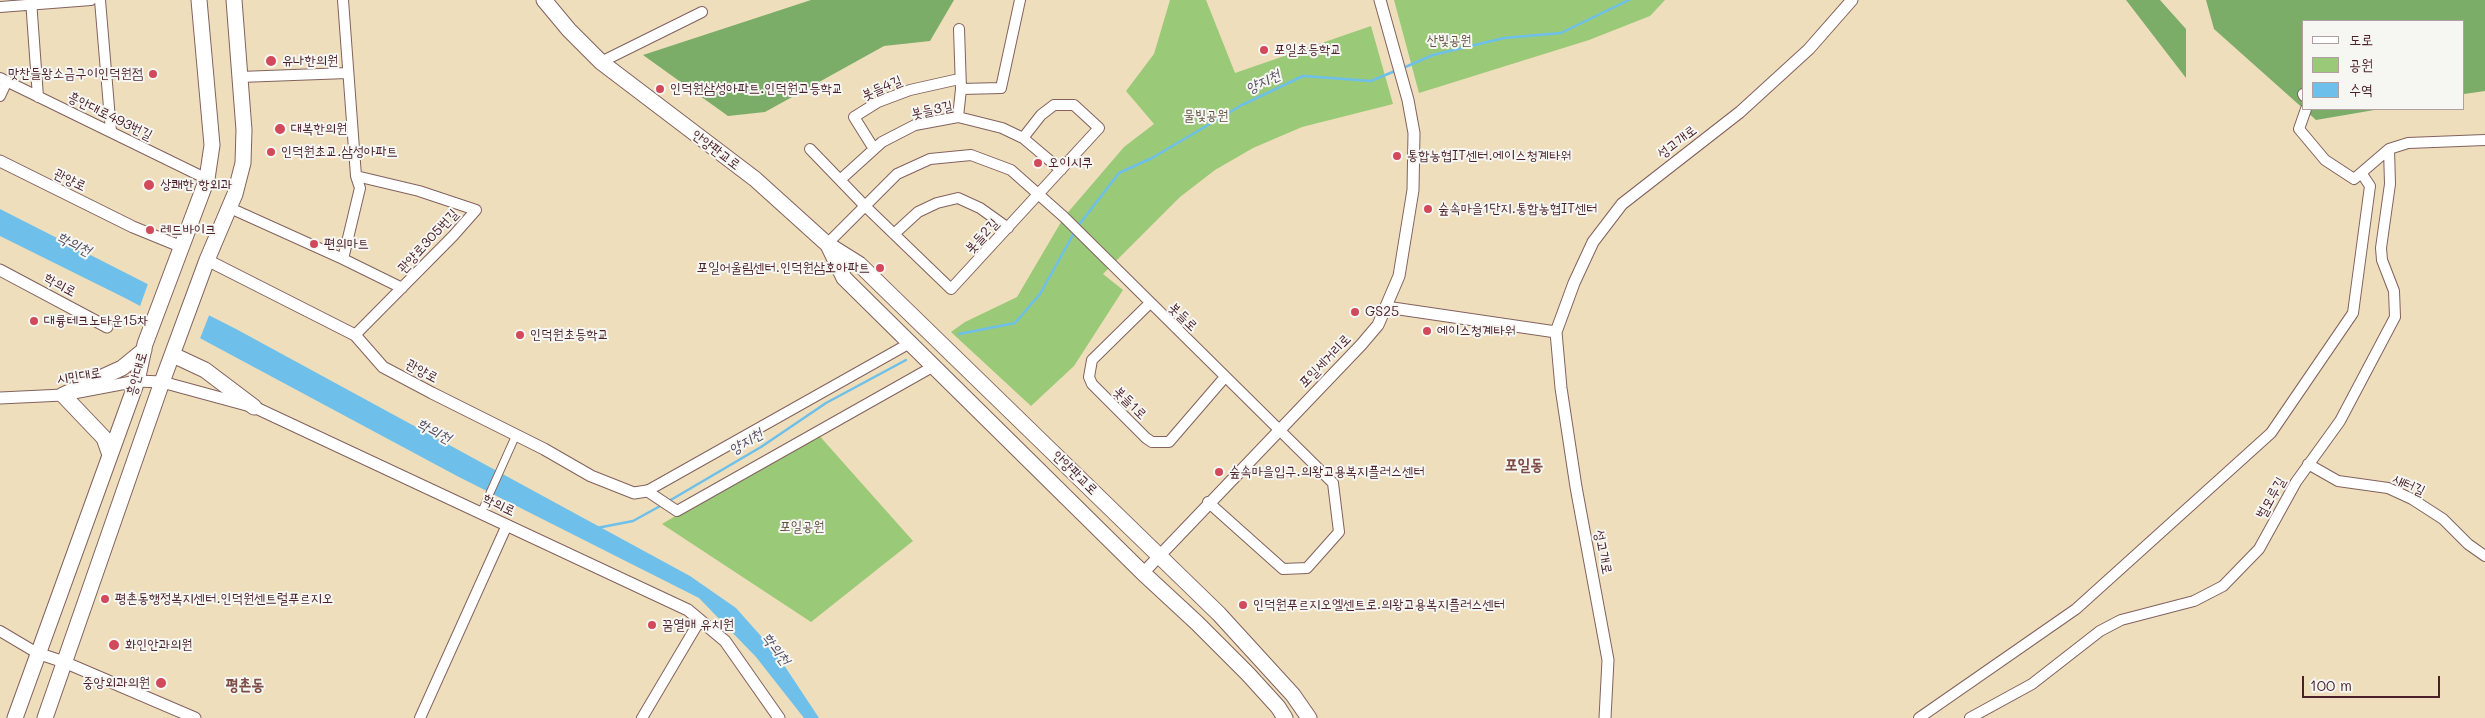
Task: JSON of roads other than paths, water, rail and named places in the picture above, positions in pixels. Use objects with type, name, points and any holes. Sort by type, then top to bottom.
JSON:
[{"type":"main road","name":"흥안대로","points":[[15,718],[137,381],[149,334],[207,179],[212,145],[200,0]]},
{"type":"main road","name":"흥안대로","points":[[45,718],[162,382],[206,264],[230,208],[242,163],[244,130],[234,0]]},
{"type":"main road","name":"안양판교로","points":[[544,0],[569,30],[601,62],[755,179],[827,244],[859,264],[1219,614],[1293,695],[1309,718]]},
{"type":"main road","name":"안양판교로","points":[[827,244],[844,278],[1248,674],[1285,718]]},
{"type":"main road","points":[[110,455],[104,438],[63,394],[122,368],[144,350]]},
{"type":"main road","points":[[174,351],[205,370],[254,407]]},
{"type":"street","points":[[0,7],[32,2],[91,0]]},
{"type":"street","points":[[100,0],[111,131]]},
{"type":"street","points":[[342,0],[356,176],[360,188],[343,258]]},
{"type":"street","name":"봇들4길","points":[[874,149],[854,117],[878,102],[910,90],[960,84],[1001,88],[1020,0]]},
{"type":"street","name":"포일세거리로","points":[[1143,573],[1208,502],[1361,345],[1378,325],[1399,276],[1414,190],[1414,133],[1399,63],[1380,0]]},
{"type":"street","name":"성고개로","points":[[1605,718],[1608,660],[1576,487],[1561,388],[1556,332],[1574,283],[1593,242],[1622,204],[1740,112],[1809,49],[1852,0]]},
{"type":"street","points":[[32,2],[38,96]]},
{"type":"street","points":[[601,62],[702,12]]},
{"type":"street","points":[[958,117],[960,84],[959,30]]},
{"type":"street","points":[[240,77],[347,72]]},
{"type":"street","points":[[0,96],[4,79]]},
{"type":"street","name":"흥안대로493번길","points":[[4,79],[207,179]]},
{"type":"street","name":"봇들2길","points":[[810,149],[865,206],[951,289],[1099,128],[1074,105],[1054,105],[1041,115],[1023,138]]},
{"type":"street","points":[[2306,110],[2299,129],[2325,160],[2354,179],[2389,149],[2408,143],[2485,140]]},
{"type":"street","name":"봇들3길","points":[[840,180],[882,142],[915,124],[958,117],[1002,128],[1023,138],[1061,170]]},
{"type":"street","name":"벌모루길","points":[[1970,718],[2032,684],[2100,631],[2121,620],[2194,601],[2223,586],[2259,549],[2296,482],[2340,421],[2395,317],[2394,291],[2382,260],[2381,248],[2390,184],[2389,149]]},
{"type":"street","name":"봇들로","points":[[827,244],[897,174],[930,159],[971,155],[1011,170],[1039,194],[1224,377],[1280,428],[1333,483],[1339,532],[1307,568],[1283,569],[1208,502]]},
{"type":"street","name":"관양로","points":[[0,161],[181,252]]},
{"type":"street","points":[[1919,718],[2076,609],[2271,432],[2353,313],[2370,186],[2362,174]]},
{"type":"street","name":"관양로305번길","points":[[355,335],[453,236],[476,210],[419,192],[356,176]]},
{"type":"street","points":[[894,234],[918,212],[937,203],[958,198],[980,208],[1008,228]]},
{"type":"street","points":[[230,208],[343,258],[402,288]]},
{"type":"street","name":"관양로","points":[[206,264],[355,335],[383,368],[516,435],[591,476],[634,493],[647,491]]},
{"type":"street","name":"학의로","points":[[0,270],[107,326]]},
{"type":"street","name":"봇들1로","points":[[1149,304],[1092,360],[1089,377],[1092,384],[1146,438],[1152,442],[1169,442],[1224,377]]},
{"type":"street","points":[[1386,307],[1556,332]]},
{"type":"street","points":[[910,343],[647,491],[677,511],[934,366]]},
{"type":"street","name":"시민대로","points":[[0,398],[63,394],[137,381],[162,382]]},
{"type":"street","name":"학의로","points":[[162,382],[254,407],[668,599],[700,620],[724,641],[779,718]]},
{"type":"street","points":[[481,513],[516,435]]},
{"type":"street","name":"새터길","points":[[2308,464],[2338,481],[2388,488],[2412,499],[2444,519],[2468,544],[2485,556]]},
{"type":"street","points":[[420,718],[507,525]]},
{"type":"street","points":[[642,718],[700,620]]},
{"type":"street","points":[[0,631],[38,653],[64,662],[195,718]]},
{"type":"water","name":"학의천","points":[[0,209],[236,329],[690,576],[736,608],[776,653],[819,718],[804,718],[756,657],[699,598],[457,476],[127,299],[0,236]]},
{"type":"waterway","name":"양지천","points":[[1403,68],[1433,55],[1504,38],[1561,33],[1629,0]]},
{"type":"waterway","name":"양지천","points":[[1078,226],[1119,173],[1152,158],[1242,105],[1303,76],[1371,81],[1395,71]]},
{"type":"waterway","name":"양지천","points":[[959,334],[1015,323],[1040,294],[1074,233]]},
{"type":"waterway","name":"양지천","points":[[669,501],[761,447],[826,403],[906,360]]},
{"type":"waterway","name":"양지천","points":[[597,528],[633,521],[662,505]]},
{"type":"place","name":"포일초등학교","points":[[1264,50]]},
{"type":"place","name":"유나한의원","points":[[271,61]]},
{"type":"place","name":"맛찬들왕소금구이인덕원점","points":[[153,74]]},
{"type":"place","name":"인덕원삼성아파트.인덕원고등학교","points":[[660,89]]},
{"type":"place","name":"대복한의원","points":[[280,129]]},
{"type":"place","name":"인덕원초교.삼성아파트","points":[[271,152]]},
{"type":"place","name":"통합농협IT센터.에이스청계타워","points":[[1397,156]]},
{"type":"place","name":"오이시쿠","points":[[1038,163]]},
{"type":"place","name":"상쾌한 항외과","points":[[149,185]]},
{"type":"place","name":"숲속마을1단지.통합농협IT센터","points":[[1428,209]]},
{"type":"place","name":"레드바이크","points":[[150,230]]},
{"type":"place","name":"편의마트","points":[[314,244]]},
{"type":"place","name":"포일어울림센터.인덕원삼호아파트","points":[[880,268]]},
{"type":"place","name":"GS25","points":[[1355,312]]},
{"type":"place","name":"대륭테크노타운15차","points":[[34,321]]},
{"type":"place","name":"에이스청계타워","points":[[1427,331]]},
{"type":"place","name":"인덕원초등학교","points":[[520,335]]},
{"type":"place","name":"숲속마을입구.의왕고용복지플러스센터","points":[[1219,472]]},
{"type":"place","name":"평촌동행정복지센터.인덕원센트럴푸르지오","points":[[105,599]]},
{"type":"place","name":"인덕원푸르지오엘센트로.의왕고용복지플러스센터","points":[[1243,605]]},
{"type":"place","name":"꿈열매 유치원","points":[[652,625]]},
{"type":"place","name":"화인안과의원","points":[[114,645]]},
{"type":"place","name":"중앙외과의원","points":[[161,683]]},
{"type":"district","name":"포일동","points":[[1524,465]]},
{"type":"district","name":"평촌동","points":[[245,685]]},
{"type":"park label","name":"산빛공원","points":[[1449,41]]},
{"type":"park label","name":"물빛공원","points":[[1206,116]]},
{"type":"park label","name":"포일공원","points":[[802,527]]}]
